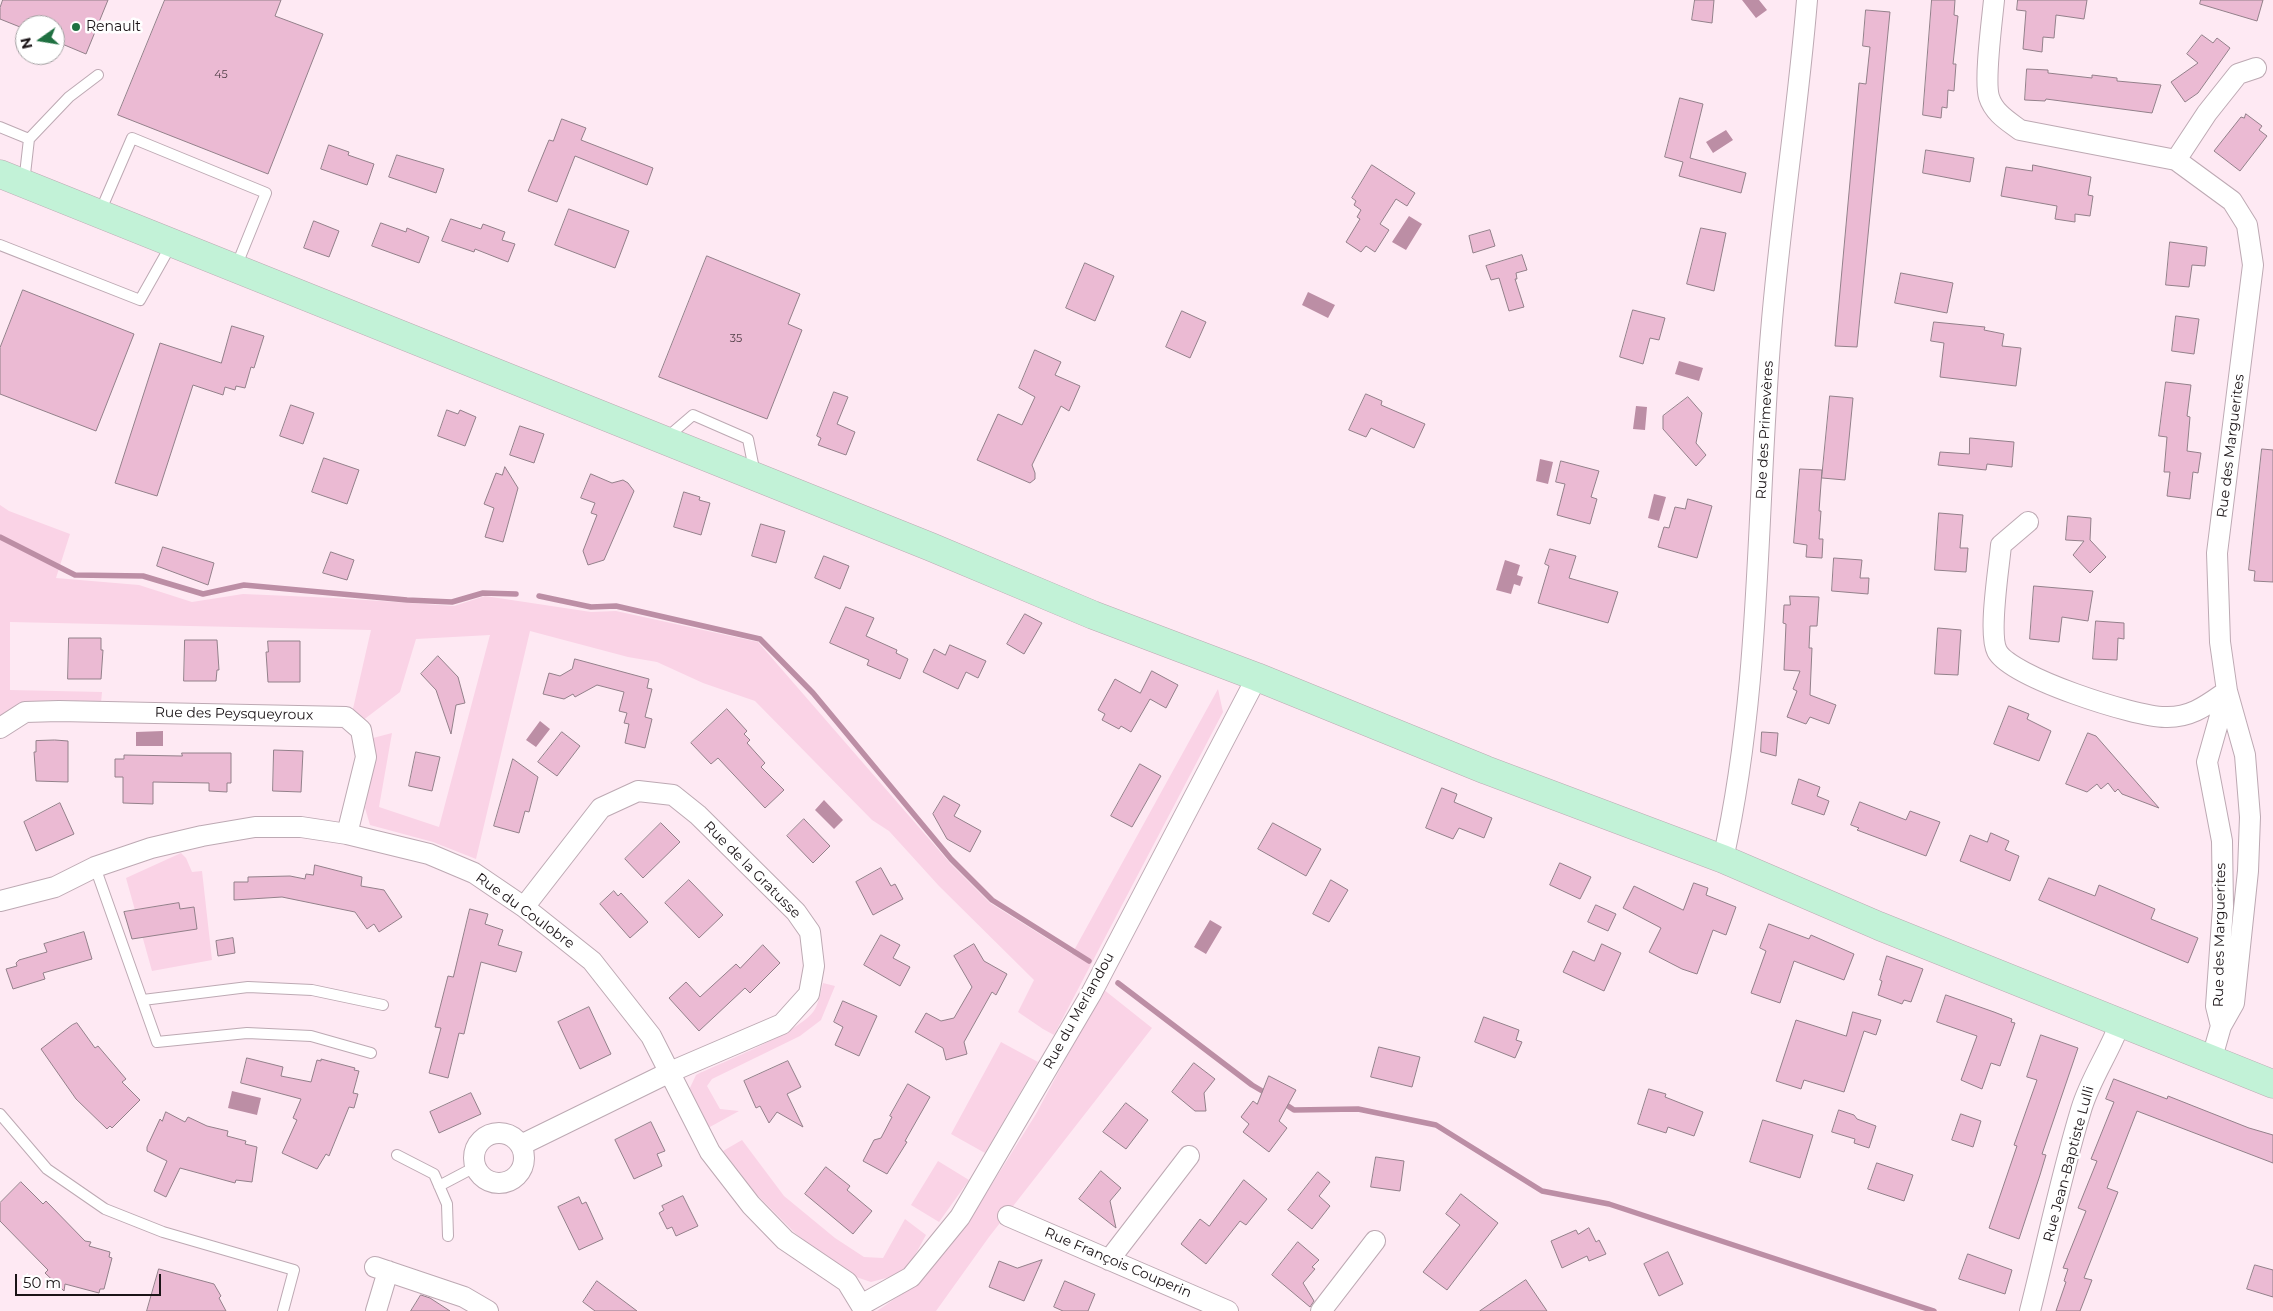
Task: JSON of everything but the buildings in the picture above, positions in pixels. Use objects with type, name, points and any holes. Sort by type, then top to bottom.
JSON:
[{"type":"main road","points":[[12,179],[942,551],[1093,615],[1257,676],[1486,770],[1723,859],[1879,926],[2211,1061],[2273,1084]]},
{"type":"street","name":"Rue des Primevères","points":[[1723,859],[1734,811],[1751,675],[1771,332],[1807,0]]},
{"type":"street","name":"Rue des Marguerites","points":[[1994,0],[1988,73],[1989,97],[1999,116],[2020,130],[2176,160],[2232,201],[2247,225],[2253,265],[2217,552],[2220,642],[2227,691],[2207,762],[2222,841],[2223,907],[2216,1006],[2221,1026],[2211,1061]]},
{"type":"street","points":[[2176,160],[2207,113],[2238,74],[2256,68]]},
{"type":"street","points":[[2028,522],[2001,545],[1993,636],[1997,652],[2018,670],[2064,690],[2131,710],[2165,717],[2198,711],[2227,691],[2245,754],[2250,817],[2248,872],[2234,1003],[2221,1026]]},
{"type":"street","name":"Rue du Merlandou","points":[[861,1308],[911,1277],[960,1216],[1091,994],[1257,676]]},
{"type":"street","name":"Rue des Peysqueyroux","points":[[0,728],[25,712],[59,710],[346,717],[361,730],[366,757],[347,834]]},
{"type":"street","name":"Rue de la Gratusse","points":[[520,1145],[670,1072],[782,1024],[809,994],[814,966],[810,932],[796,912],[698,815],[673,795],[638,791],[601,808],[524,907]]},
{"type":"street","name":"Rue du Coulobre","points":[[0,901],[55,887],[95,867],[151,848],[202,836],[255,827],[301,827],[347,834],[429,854],[474,873],[524,907],[592,961],[651,1036],[710,1152],[751,1205],[785,1240],[847,1282],[861,1308]]},
{"type":"street","name":"Rue Jean-Baptiste Lulli","points":[[2030,1311],[2081,1109],[2094,1073],[2113,1042],[2120,1023]]},
{"type":"street","points":[[492,1134],[508,1134],[520,1145],[524,1152],[522,1169],[510,1180],[494,1182],[486,1180],[476,1167],[475,1151],[478,1143],[492,1134]]},
{"type":"street","points":[[1108,1260],[1189,1156]]},
{"type":"street","name":"Rue François Couperin","points":[[1008,1216],[1228,1311]]},
{"type":"street","points":[[1321,1311],[1375,1240]]},
{"type":"street","points":[[376,1311],[382,1269],[464,1297],[488,1311]]},
{"type":"lane","points":[[12,179],[29,139],[69,97],[98,75]]},
{"type":"lane","points":[[0,127],[29,139]]},
{"type":"lane","points":[[100,213],[132,138],[266,193],[236,268]]},
{"type":"lane","points":[[0,245],[140,300],[172,243]]},
{"type":"lane","points":[[95,867],[157,1042],[247,1033],[311,1036],[371,1053]]},
{"type":"lane","points":[[143,1000],[248,987],[312,990],[383,1005]]},
{"type":"lane","points":[[0,1114],[47,1168],[105,1209],[163,1232],[294,1270],[283,1311]]},
{"type":"lane","points":[[398,1155],[434,1174],[447,1204],[448,1236]]},
{"type":"lane","points":[[439,1186],[476,1167]]},
{"type":"shaded area","points":[[1742,0],[1759,0],[1767,10],[1756,18]]},
{"type":"shaded area","points":[[1726,130],[1733,140],[1713,153],[1706,142]]},
{"type":"shaded area","points":[[1409,216],[1422,224],[1406,250],[1392,242]]},
{"type":"shaded area","points":[[1308,292],[1335,305],[1328,318],[1302,305]]},
{"type":"shaded area","points":[[1679,361],[1703,368],[1699,381],[1675,374]]},
{"type":"shaded area","points":[[1636,406],[1647,407],[1645,430],[1633,429]]},
{"type":"shaded area","points":[[1540,459],[1553,462],[1548,484],[1536,481]]},
{"type":"shaded area","points":[[1654,494],[1666,497],[1659,521],[1648,518]]},
{"type":"shaded area","points":[[0,505],[9,511],[70,534],[56,578],[139,585],[192,602],[243,594],[454,606],[485,596],[591,612],[616,611],[758,642],[950,863],[990,903],[1072,954],[1218,689],[1223,712],[1054,1035],[1018,1012],[1034,980],[939,886],[889,831],[872,820],[755,701],[703,683],[657,662],[628,657],[530,631],[476,859],[433,842],[370,825],[365,808],[373,766],[373,738],[392,733],[379,807],[439,827],[490,635],[416,639],[400,692],[362,721],[352,713],[371,630],[10,622],[10,690],[102,692],[101,703],[63,700],[23,702],[0,718]]},
{"type":"shaded area","points":[[1505,560],[1520,565],[1517,575],[1523,577],[1520,586],[1514,584],[1511,594],[1496,590]]},
{"type":"shaded area","points":[[540,721],[550,729],[536,747],[526,740]]},
{"type":"shaded area","points":[[163,731],[163,746],[136,746],[136,732]]},
{"type":"shaded area","points":[[824,800],[843,820],[834,829],[815,810]]},
{"type":"shaded area","points":[[181,853],[186,858],[192,872],[202,871],[212,960],[152,971],[126,878]]},
{"type":"shaded area","points":[[1210,920],[1222,927],[1206,954],[1194,947]]},
{"type":"shaded area","points":[[823,983],[835,986],[821,1020],[800,1036],[712,1079],[707,1086],[720,1109],[739,1111],[708,1128],[688,1092],[696,1075],[760,1046],[795,1027],[815,1009]]},
{"type":"shaded area","points":[[1103,989],[1152,1028],[989,1237],[936,1311],[877,1311],[918,1283],[977,1208],[1036,1114]]},
{"type":"shaded area","points":[[1001,1042],[1038,1062],[985,1153],[951,1134]]},
{"type":"shaded area","points":[[232,1091],[261,1098],[257,1115],[228,1108]]},
{"type":"shaded area","points":[[742,1140],[784,1196],[835,1238],[864,1257],[883,1258],[905,1219],[926,1235],[909,1266],[890,1277],[871,1282],[850,1275],[796,1234],[756,1194],[723,1151]]},
{"type":"shaded area","points":[[938,1161],[969,1180],[939,1222],[911,1205]]},
{"type":"waterway","points":[[0,537],[75,575],[143,576],[203,594],[244,585],[407,600],[452,602],[483,593],[516,594]]},
{"type":"waterway","points":[[539,596],[591,607],[616,606],[760,639],[813,693],[951,859],[992,900],[1089,961]]},
{"type":"waterway","points":[[1118,983],[1252,1085],[1269,1095]]},
{"type":"waterway","points":[[1282,1102],[1294,1110],[1358,1109],[1436,1125],[1542,1191],[1609,1204],[1934,1311]]},
{"type":"place","name":"Renault","points":[[76,27]]}]
